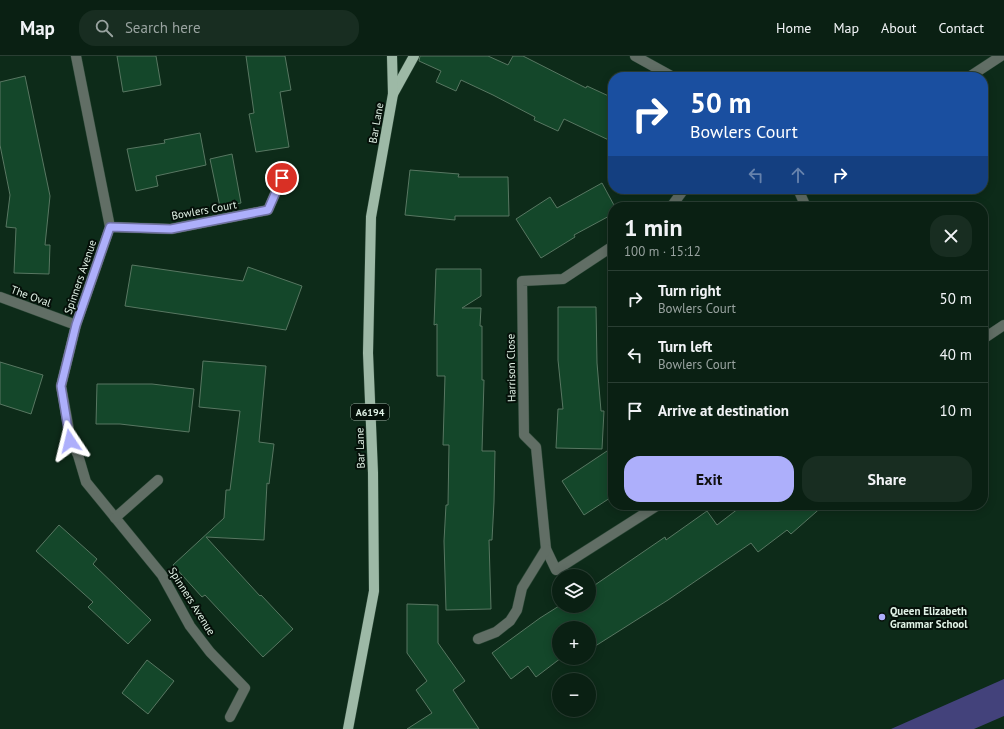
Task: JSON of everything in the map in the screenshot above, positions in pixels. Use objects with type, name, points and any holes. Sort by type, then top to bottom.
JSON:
[{"type":"main road","name":"Bar Lane","points":[[348,729],[374,591],[373,473],[368,353],[371,218],[393,94],[392,56]]},
{"type":"main road","name":"Bar Lane","points":[[393,94],[414,56]]},
{"type":"street","points":[[76,56],[110,227]]},
{"type":"street","points":[[635,56],[665,72]]},
{"type":"street","points":[[977,72],[1001,56]]},
{"type":"street","name":"Bowlers Court","points":[[110,227],[171,229],[268,210],[282,178]]},
{"type":"street","name":"Spinners Avenue","points":[[110,227],[76,325],[61,386],[70,441],[78,455],[86,482],[162,575],[190,626],[210,652],[245,688],[230,717]]},
{"type":"street","name":"Harrison Close","points":[[608,249],[563,279],[522,281],[524,435],[536,447],[546,549],[556,570],[650,510]]},
{"type":"street","name":"The Oval","points":[[0,297],[76,325]]},
{"type":"street","points":[[988,336],[1004,326]]},
{"type":"street","points":[[115,518],[158,480]]},
{"type":"street","points":[[478,639],[496,632],[510,620],[517,610],[522,588],[546,549]]},
{"type":"shaded area","points":[[1004,679],[1004,716],[974,729],[891,729]]},
{"type":"building","points":[[117,56],[156,56],[161,85],[123,92]]},
{"type":"building","points":[[246,56],[285,56],[291,90],[280,92],[289,147],[256,152],[249,114],[254,113]]},
{"type":"building","points":[[420,56],[488,56],[508,65],[513,56],[523,56],[586,88],[587,86],[608,96],[608,140],[564,119],[558,131],[534,120],[535,117],[461,80],[456,91],[436,82],[441,71],[419,61]]},
{"type":"building","points":[[25,76],[50,196],[45,245],[50,245],[49,274],[14,273],[16,228],[6,227],[10,195],[0,145],[0,82]]},
{"type":"building","points":[[200,133],[206,165],[156,176],[158,186],[136,191],[127,149],[165,143],[164,140]]},
{"type":"building","points":[[232,154],[241,203],[220,207],[210,159]]},
{"type":"building","points":[[410,170],[459,174],[458,177],[508,177],[509,216],[455,216],[455,220],[405,215]]},
{"type":"building","points":[[602,183],[612,202],[608,202],[608,217],[574,235],[575,237],[541,258],[516,219],[550,197],[557,208]]},
{"type":"building","points":[[132,265],[243,281],[248,267],[302,286],[286,330],[125,306]]},
{"type":"building","points":[[436,269],[481,269],[481,296],[462,308],[481,308],[480,326],[482,326],[482,380],[484,380],[482,451],[495,451],[492,540],[489,540],[491,609],[446,610],[444,541],[446,505],[448,505],[449,445],[443,445],[445,376],[437,376],[437,324],[434,325]]},
{"type":"building","points":[[558,307],[596,307],[597,363],[601,411],[604,411],[602,449],[556,448],[558,409],[563,409],[558,360]]},
{"type":"building","points":[[203,361],[266,366],[259,442],[274,444],[269,484],[267,483],[264,540],[206,537],[260,596],[261,595],[293,629],[263,657],[205,595],[202,597],[173,565],[224,518],[226,490],[230,490],[240,411],[199,407]]},
{"type":"building","points":[[0,362],[43,375],[31,414],[0,404]]},
{"type":"building","points":[[97,384],[152,384],[194,389],[189,432],[120,424],[96,424]]},
{"type":"building","points":[[608,450],[608,499],[584,515],[562,481]]},
{"type":"building","points":[[736,510],[818,510],[791,534],[787,530],[758,552],[751,543],[668,600],[596,646],[596,621],[552,621],[552,665],[536,677],[528,666],[511,679],[492,653],[552,610],[552,613],[596,613],[596,584],[665,537],[666,540],[707,511],[717,525]]},
{"type":"building","points":[[59,525],[97,559],[93,564],[151,620],[128,644],[88,607],[93,602],[36,551]]},
{"type":"building","points":[[407,604],[438,605],[438,643],[465,681],[453,690],[479,729],[407,729],[432,713],[416,690],[427,681],[407,653]]},
{"type":"building","points":[[147,660],[174,681],[148,714],[122,693]]},
{"type":"place","name":"Queen Elizabeth Grammar School","points":[[882,617]]},
{"type":"route","points":[[70,441],[61,386],[76,325],[110,227],[171,229],[268,210],[282,178]]}]
